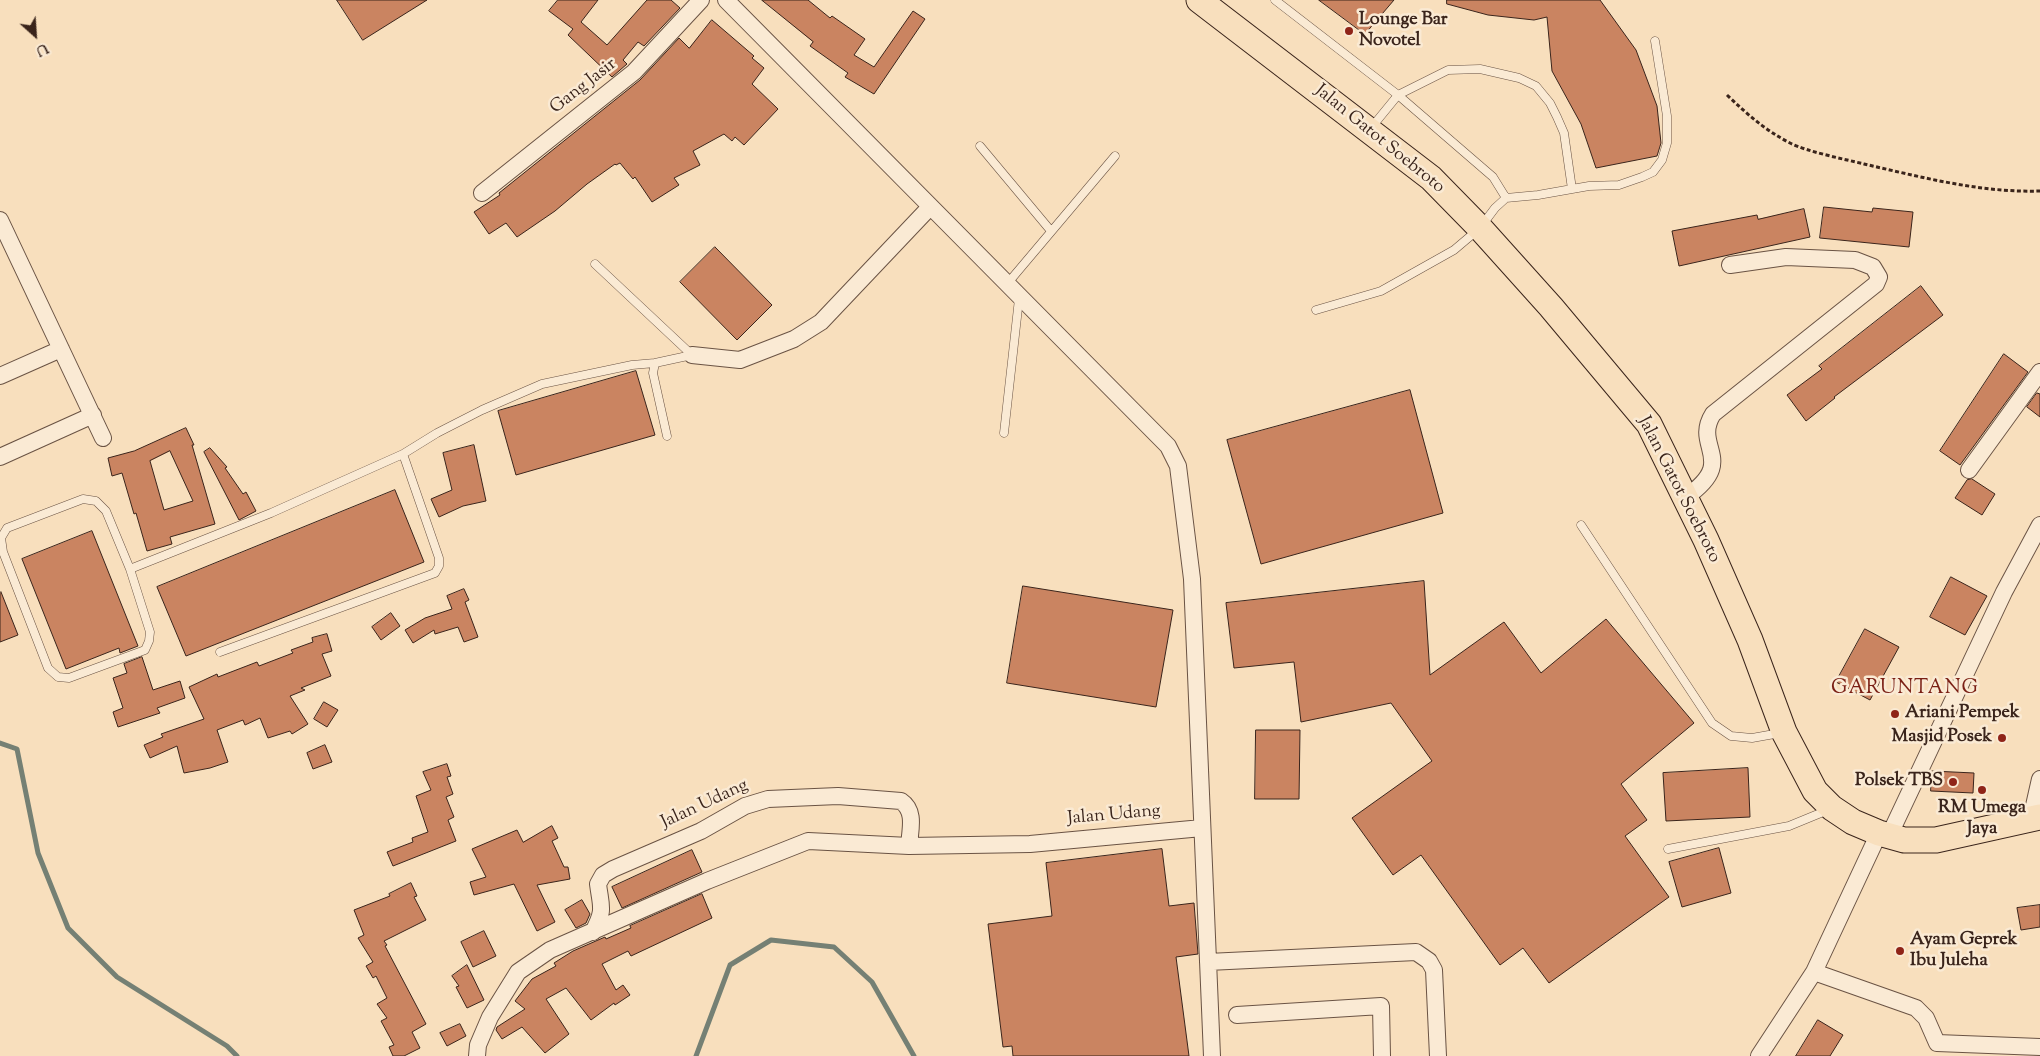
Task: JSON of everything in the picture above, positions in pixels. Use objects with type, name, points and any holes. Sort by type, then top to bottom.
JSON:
[{"type":"main road","name":"Jalan Gatot Soebroto","points":[[1200,0],[1432,178],[1551,307],[1649,424],[1686,497],[1750,640],[1784,732],[1815,791],[1832,808],[1853,822],[1884,835],[1904,840],[1936,840],[2036,818]]},
{"type":"street","name":"Gang Jasir","points":[[482,193],[634,72],[701,0]]},
{"type":"street","points":[[726,0],[1168,446],[1178,466],[1192,579],[1212,1056]]},
{"type":"street","points":[[692,355],[740,360],[794,339],[821,322],[930,207]]},
{"type":"street","points":[[0,220],[103,438]]},
{"type":"street","points":[[1686,497],[1700,487],[1713,466],[1707,434],[1707,423],[1713,414],[1876,284],[1879,277],[1873,267],[1855,260],[1786,257],[1730,265]]},
{"type":"street","points":[[0,376],[61,349]]},
{"type":"street","points":[[1969,470],[2040,372]]},
{"type":"street","points":[[0,457],[93,416]]},
{"type":"street","points":[[1759,1056],[1814,972],[2004,592],[2040,524]]},
{"type":"street","points":[[2036,818],[2040,779]]},
{"type":"street","name":"Jalan Udang","points":[[593,932],[602,912],[603,906],[598,884],[603,876],[640,856],[701,830],[745,806],[768,799],[838,796],[901,801],[908,805],[911,815],[909,846]]},
{"type":"street","name":"Jalan Udang","points":[[478,1056],[478,1045],[490,1017],[518,972],[550,950],[707,881],[808,840],[909,846],[1030,844],[1202,828]]},
{"type":"street","points":[[1208,962],[1416,952],[1429,961],[1434,970],[1438,1056]]},
{"type":"street","points":[[1814,972],[1916,1008],[1926,1018],[1938,1043],[2040,1047]]},
{"type":"street","points":[[1237,1015],[1381,1006],[1382,1056]]},
{"type":"lane","points":[[1275,0],[1398,95],[1493,177],[1506,198]]},
{"type":"lane","points":[[1316,310],[1381,291],[1454,250],[1480,228],[1495,208],[1506,198],[1589,186],[1619,185],[1653,172],[1662,160],[1667,143],[1667,116],[1654,41]]},
{"type":"lane","points":[[1369,130],[1398,95],[1448,70],[1480,69],[1519,78],[1536,86],[1550,103],[1564,133],[1572,189]]},
{"type":"lane","points":[[980,146],[1051,231]]},
{"type":"lane","points":[[1007,284],[1115,156]]},
{"type":"lane","points":[[596,264],[692,355]]},
{"type":"lane","points":[[1004,433],[1020,296]]},
{"type":"lane","points":[[130,569],[271,513],[403,454],[437,433],[482,410],[542,384],[632,365],[655,363],[692,355]]},
{"type":"lane","points":[[655,363],[653,373],[667,436]]},
{"type":"lane","points":[[220,652],[435,573],[439,566],[439,558],[403,454]]},
{"type":"lane","points":[[83,499],[96,501],[106,511],[130,569],[150,632],[149,642],[144,650],[69,678],[58,677],[48,668],[3,552],[1,538],[7,528],[83,499]]},
{"type":"lane","points":[[1581,525],[1712,723],[1731,736],[1752,738],[1784,732]]},
{"type":"lane","points":[[1668,849],[1788,826],[1832,808]]},
{"type":"path","points":[[1727,95],[1761,126],[1793,144],[1847,160],[1936,180],[2020,192],[2040,191]]},
{"type":"building","points":[[337,0],[427,0],[363,40]]},
{"type":"building","points":[[558,0],[598,0],[581,22],[607,45],[647,0],[671,0],[680,8],[644,46],[638,42],[623,60],[627,64],[612,77],[568,35],[573,29],[549,11]]},
{"type":"building","points":[[762,0],[808,0],[830,18],[832,16],[865,39],[854,55],[874,67],[913,11],[925,19],[874,94],[845,77],[848,73],[810,46],[813,42]]},
{"type":"building","points":[[1319,0],[1394,0],[1365,34]]},
{"type":"building","points":[[1447,0],[1600,0],[1636,50],[1657,106],[1661,143],[1657,156],[1596,168],[1581,124],[1552,71],[1547,17],[1534,20],[1488,15],[1447,4]]},
{"type":"building","points":[[712,20],[754,56],[752,58],[764,68],[752,84],[778,109],[744,145],[735,137],[732,141],[724,134],[693,151],[700,165],[674,178],[679,185],[652,202],[635,177],[633,179],[620,163],[615,164],[587,184],[555,211],[517,237],[506,223],[489,234],[474,212],[500,195],[499,193],[640,80],[679,38],[689,48]]},
{"type":"building","points":[[1824,207],[1872,212],[1873,208],[1913,212],[1909,247],[1820,238]]},
{"type":"building","points":[[1804,209],[1810,237],[1679,266],[1672,231],[1757,215],[1758,219]]},
{"type":"building","points":[[715,247],[772,305],[737,340],[680,282]]},
{"type":"building","points":[[1921,286],[1943,315],[1834,397],[1806,421],[1787,395],[1822,369],[1819,366]]},
{"type":"building","points":[[2004,354],[2028,372],[1960,465],[1940,451]]},
{"type":"building","points":[[636,371],[655,435],[516,475],[498,411]]},
{"type":"building","points":[[1410,390],[1443,513],[1261,564],[1227,440]]},
{"type":"building","points":[[2037,393],[2040,394],[2040,417],[2027,407]]},
{"type":"building","points":[[186,428],[194,445],[192,445],[215,524],[170,537],[172,544],[147,551],[122,473],[112,476],[108,458],[134,451]],"holes":[[[170,451],[193,501],[164,510],[150,461]]]},
{"type":"building","points":[[474,445],[486,501],[463,506],[439,517],[431,499],[452,490],[443,453]]},
{"type":"building","points":[[210,448],[227,467],[225,468],[243,494],[246,492],[256,511],[239,520],[204,452]]},
{"type":"building","points":[[1972,479],[1995,494],[1982,515],[1955,498],[1967,480]]},
{"type":"building","points":[[395,490],[424,562],[186,656],[157,587]]},
{"type":"building","points":[[92,531],[138,646],[120,653],[119,648],[66,669],[22,559]]},
{"type":"building","points":[[1951,577],[1987,596],[1965,635],[1930,617]]},
{"type":"building","points":[[1424,581],[1430,675],[1504,622],[1541,673],[1606,619],[1694,723],[1621,784],[1647,820],[1625,836],[1669,897],[1549,983],[1523,948],[1500,965],[1421,855],[1393,875],[1352,818],[1432,761],[1391,703],[1301,722],[1294,662],[1234,668],[1226,603]]},
{"type":"building","points":[[1023,586],[1173,610],[1156,707],[1007,683]]},
{"type":"building","points":[[464,589],[469,600],[465,602],[478,637],[464,642],[458,627],[435,634],[434,630],[413,643],[405,630],[425,618],[452,609],[447,596]]},
{"type":"building","points":[[0,593],[18,635],[0,642]]},
{"type":"building","points":[[391,613],[400,626],[381,640],[372,627]]},
{"type":"building","points":[[1865,629],[1899,647],[1870,700],[1836,682]]},
{"type":"building","points":[[327,634],[332,651],[322,654],[331,676],[301,688],[305,690],[290,696],[308,724],[292,734],[290,731],[268,738],[260,718],[245,725],[243,720],[217,730],[228,762],[210,768],[184,773],[177,746],[150,758],[144,745],[163,737],[161,734],[204,719],[189,687],[217,674],[218,677],[257,662],[259,666],[293,653],[291,650],[313,642],[312,638]]},
{"type":"building","points":[[142,657],[153,690],[180,681],[185,698],[157,708],[160,713],[118,727],[113,712],[123,708],[113,678],[127,673],[124,664]]},
{"type":"building","points":[[324,702],[338,710],[327,727],[314,719]]},
{"type":"building","points":[[1256,730],[1300,730],[1299,799],[1255,799]]},
{"type":"building","points":[[325,745],[332,762],[313,769],[307,753]]},
{"type":"building","points":[[447,764],[451,776],[447,777],[453,794],[446,797],[454,817],[448,820],[456,841],[393,866],[387,852],[413,842],[412,838],[428,832],[416,796],[431,790],[423,772]]},
{"type":"building","points":[[1748,768],[1750,817],[1666,821],[1663,773]]},
{"type":"building","name":"Polsek TBS","points":[[1932,771],[1974,773],[1973,793],[1931,791]]},
{"type":"building","points":[[552,826],[558,838],[552,841],[564,867],[568,867],[570,879],[537,885],[555,922],[537,931],[514,884],[474,895],[470,882],[486,877],[472,849],[517,830],[523,842]]},
{"type":"building","points":[[1719,848],[1731,893],[1682,907],[1669,862]]},
{"type":"building","points":[[1162,849],[1169,906],[1194,903],[1198,954],[1176,957],[1189,1056],[1013,1056],[1012,1046],[1003,1047],[988,924],[1052,916],[1046,863]]},
{"type":"building","points":[[692,850],[702,872],[622,908],[612,887]]},
{"type":"building","points":[[411,883],[417,896],[414,897],[426,920],[384,941],[426,1024],[412,1032],[420,1048],[404,1056],[393,1056],[389,1047],[394,1045],[381,1021],[387,1018],[377,1004],[387,998],[376,976],[373,978],[366,966],[373,962],[358,938],[364,935],[354,910],[390,896],[389,894]]},
{"type":"building","points":[[702,894],[712,918],[631,956],[628,951],[602,964],[616,990],[623,985],[630,995],[615,1005],[614,1003],[591,1020],[566,988],[546,999],[569,1034],[545,1053],[522,1027],[502,1039],[496,1030],[497,1027],[525,1009],[515,1001],[532,979],[556,966],[554,963],[573,951],[631,928],[630,926]]},
{"type":"building","points":[[582,900],[590,914],[586,923],[576,928],[565,910]]},
{"type":"building","points":[[2040,905],[2040,927],[2021,930],[2017,908]]},
{"type":"building","points":[[484,931],[496,956],[473,967],[461,942]]},
{"type":"building","points":[[467,965],[484,1000],[467,1008],[456,987],[459,986],[452,976]]},
{"type":"building","points":[[1818,1020],[1843,1035],[1830,1056],[1796,1056]]},
{"type":"building","points":[[460,1024],[466,1036],[447,1046],[440,1033]]},
{"type":"waterway","points":[[0,743],[17,749],[38,853],[68,928],[117,977],[227,1046],[237,1056]]},
{"type":"waterway","points":[[696,1056],[730,965],[771,940],[834,947],[872,982],[914,1056]]},
{"type":"place","name":"Lounge Bar Novotel","points":[[1349,31]]},
{"type":"place","name":"Ariani Pempek","points":[[1895,714]]},
{"type":"place","name":"Masjid Posek","points":[[2002,738]]},
{"type":"place","name":"Polsek TBS","points":[[1953,782]]},
{"type":"place","name":"RM Umega Jaya","points":[[1982,790]]},
{"type":"place","name":"Ayam Geprek Ibu Juleha","points":[[1900,951]]},
{"type":"district","name":"GARUNTANG","points":[[1905,690]]}]
